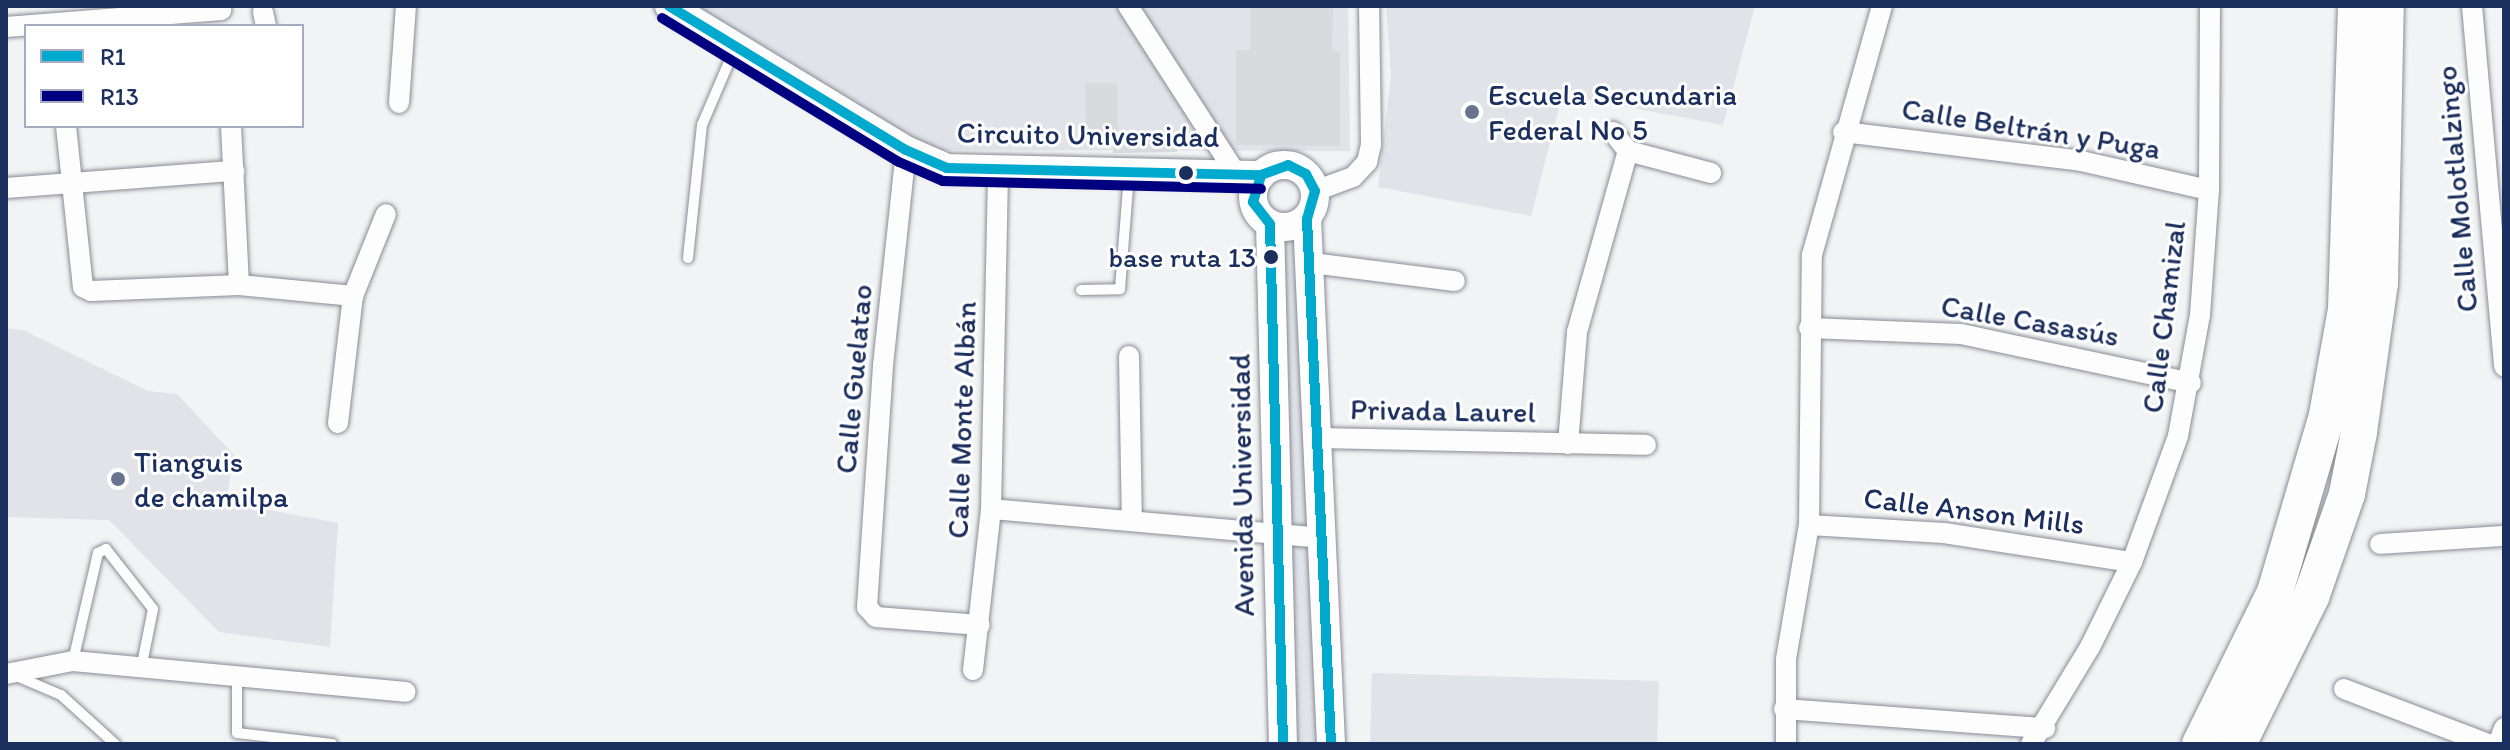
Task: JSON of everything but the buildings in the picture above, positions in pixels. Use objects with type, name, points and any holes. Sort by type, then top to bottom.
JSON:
[{"type":"highway","points":[[2200,744],[2275,592],[2327,415],[2346,309],[2356,6]]},
{"type":"highway","points":[[2238,744],[2311,597],[2347,494],[2380,283],[2386,6]]},
{"type":"street","points":[[399,103],[406,6]]},
{"type":"street","name":"Circuito Universidad","points":[[669,6],[906,150],[947,168],[998,171],[1130,169],[1248,174]]},
{"type":"street","points":[[1128,6],[1248,174],[1253,202],[1270,224],[1289,227],[1307,219]]},
{"type":"street","points":[[1315,191],[1353,177],[1367,162],[1371,144],[1369,6]]},
{"type":"street","points":[[1786,744],[1786,659],[1809,525],[1812,255],[1843,132],[1882,6]]},
{"type":"street","name":"Calle Chamizal","points":[[2031,744],[2045,728],[2132,562],[2158,500],[2191,383],[2209,190],[2210,6]]},
{"type":"street","name":"Calle Molotlalzingo","points":[[2472,6],[2497,236],[2504,367]]},
{"type":"street","points":[[6,27],[56,18],[221,14]]},
{"type":"street","points":[[66,128],[83,287],[91,291],[239,285],[353,296]]},
{"type":"street","points":[[231,128],[239,285]]},
{"type":"street","points":[[1613,132],[1628,151],[1711,173]]},
{"type":"street","name":"Calle Beltrán y Puga","points":[[1843,132],[2081,161],[2209,190]]},
{"type":"street","name":"Calle Guelatao","points":[[906,150],[883,366],[869,614],[980,625]]},
{"type":"street","name":"Privada Laurel","points":[[1568,444],[1577,332],[1628,151]]},
{"type":"street","points":[[1248,174],[1278,166],[1298,168],[1315,191]]},
{"type":"street","points":[[6,188],[234,171]]},
{"type":"street","name":"Calle Monte Albán","points":[[973,670],[991,509],[998,171]]},
{"type":"street","points":[[1315,191],[1307,219],[1312,263],[1331,744]]},
{"type":"street","points":[[338,423],[353,296],[386,214]]},
{"type":"street","name":"Avenida Universidad","points":[[1270,224],[1283,744]]},
{"type":"street","points":[[1312,263],[1455,281]]},
{"type":"street","name":"Calle Casasús","points":[[1809,328],[1961,334],[2191,383]]},
{"type":"street","points":[[1129,356],[1132,520]]},
{"type":"street","name":"Privada Laurel","points":[[1317,438],[1646,445]]},
{"type":"street","points":[[991,509],[1322,538]]},
{"type":"street","name":"Calle Anson Mills","points":[[1809,525],[1944,533],[2132,562]]},
{"type":"street","points":[[2380,544],[2504,536]]},
{"type":"street","points":[[9,674],[73,661],[237,679],[406,692]]},
{"type":"street","points":[[2344,689],[2488,744]]},
{"type":"street","points":[[1784,709],[2045,728]]},
{"type":"street","points":[[2498,744],[2504,728]]},
{"type":"lane","points":[[688,258],[702,125],[736,46]]},
{"type":"lane","points":[[1081,290],[1120,289],[1130,169]]},
{"type":"lane","points":[[73,661],[98,553],[106,549],[153,609],[141,669]]},
{"type":"lane","points":[[9,674],[61,695],[115,744]]},
{"type":"lane","points":[[237,679],[238,738],[328,744]]},
{"type":"shaded area","points":[[685,6],[1348,6],[1350,151],[936,150]]},
{"type":"shaded area","name":"Escuela Secundaria Federal No 5","points":[[1386,6],[1755,6],[1723,125],[1584,99],[1561,100],[1531,216],[1378,187],[1391,75]]},
{"type":"shaded area","points":[[1302,234],[1311,527],[1285,523],[1275,235]]},
{"type":"shaded area","name":"Tianguis de chamilpa","points":[[6,328],[23,330],[148,391],[177,394],[234,455],[226,502],[338,523],[330,647],[219,632],[109,520],[6,517]]},
{"type":"shaded area","points":[[1285,541],[1317,546],[1323,744],[1293,744]]},
{"type":"shaded area","points":[[1372,673],[1659,681],[1657,744],[1370,744]]},
{"type":"transit line","name":"R1","points":[[669,6],[906,150],[947,168],[1261,175]]},
{"type":"transit line","name":"R13","points":[[662,18],[899,162],[943,181],[1261,189]]},
{"type":"transit line","name":"R1","points":[[1283,744],[1270,224],[1253,202],[1261,175],[1288,165],[1306,174],[1315,191],[1307,219],[1331,744]]},
{"type":"place","name":"Escuela Secundaria Federal No 5","points":[[1472,112]]},
{"type":"place","name":"base ruta 13","points":[[1271,257]]},
{"type":"place","name":"Tianguis de chamilpa","points":[[118,479]]}]
